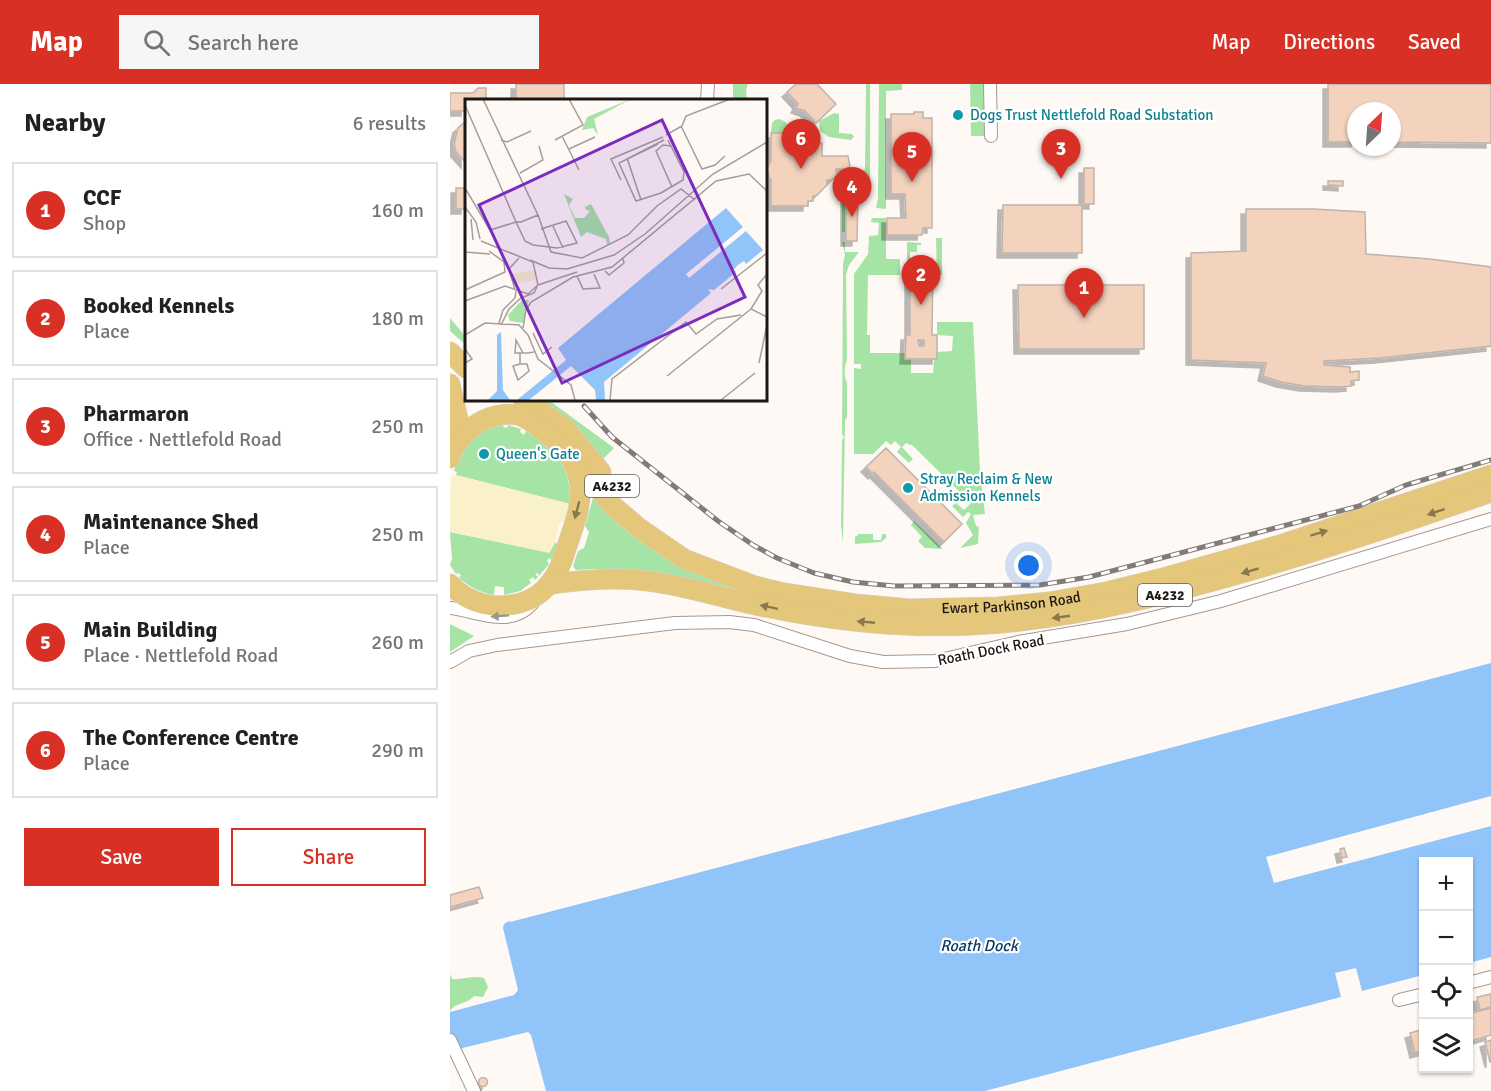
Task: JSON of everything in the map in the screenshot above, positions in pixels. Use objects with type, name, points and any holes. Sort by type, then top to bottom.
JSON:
[{"type":"main road","points":[[450,337],[465,352]]},
{"type":"main road","points":[[450,351],[465,367]]},
{"type":"main road","points":[[450,384],[458,418],[451,452]]},
{"type":"main road","points":[[503,400],[521,407]]},
{"type":"main road","points":[[451,452],[470,428],[521,407]]},
{"type":"main road","name":"Ewart Parkinson Road","points":[[521,407],[566,450],[608,500],[639,528],[684,559],[828,610],[1024,605],[1096,594],[1160,579],[1262,550],[1491,476]]},
{"type":"main road","name":"A4232","points":[[521,407],[565,428],[639,514],[707,568]]},
{"type":"main road","points":[[547,587],[562,561],[581,495],[578,475],[566,450]]},
{"type":"main road","name":"Ewart Parkinson Road","points":[[450,584],[470,600],[496,606],[524,602],[547,587],[599,579],[646,581],[693,588],[742,602],[828,610],[903,625],[951,626],[1016,623],[1101,610],[1163,596],[1289,560],[1491,492]]},
{"type":"street","points":[[990,84],[991,136]]},
{"type":"street","name":"Roath Dock Road","points":[[450,662],[469,651],[497,645],[703,621],[754,625],[835,652],[873,660],[935,661],[1018,642],[1065,636],[1126,624],[1221,601],[1491,519]]},
{"type":"street","points":[[450,608],[490,617],[507,616],[525,611],[547,587]]},
{"type":"street","points":[[1473,982],[1491,977]]},
{"type":"street","points":[[1399,1000],[1419,995]]},
{"type":"street","points":[[450,1040],[472,1087]]},
{"type":"green space","points":[[733,84],[748,84],[747,99],[733,99]]},
{"type":"green space","points":[[866,84],[870,84],[870,193],[845,193],[850,190],[865,169]]},
{"type":"green space","points":[[879,84],[902,84],[902,90],[886,91],[886,209],[876,208]]},
{"type":"green space","points":[[970,84],[984,84],[985,136],[971,136]]},
{"type":"green space","points":[[834,113],[839,114],[839,133],[852,134],[854,137],[851,140],[829,137],[820,131],[819,121]]},
{"type":"green space","points":[[779,119],[797,133],[771,133],[772,123]]},
{"type":"green space","points":[[845,193],[845,232],[842,232],[842,195]]},
{"type":"green space","points":[[872,218],[886,218],[886,259],[900,259],[900,275],[868,275],[867,335],[870,335],[870,353],[905,353],[911,359],[911,373],[933,373],[937,352],[952,351],[953,336],[937,335],[937,322],[973,322],[980,472],[985,514],[973,515],[976,526],[979,527],[978,544],[960,548],[973,535],[966,523],[971,514],[968,512],[963,517],[952,506],[956,503],[964,510],[971,503],[913,446],[906,443],[902,447],[913,459],[909,463],[897,452],[901,447],[895,441],[891,445],[886,441],[873,454],[854,454],[854,368],[861,369],[861,364],[854,364],[854,274],[868,254],[869,236],[878,235],[879,223],[871,222]]},
{"type":"green space","points":[[936,238],[942,238],[942,275],[937,275]]},
{"type":"green space","points":[[842,242],[845,242],[845,252],[859,252],[849,265],[846,275],[847,417],[845,421],[843,543],[841,526],[842,441],[844,436],[842,435],[843,263],[845,255]]},
{"type":"green space","points":[[907,242],[921,243],[917,245],[917,252],[910,252],[910,259],[914,259],[910,276],[907,276]]},
{"type":"green space","points":[[450,318],[465,336],[465,344],[450,331]]},
{"type":"green space","points":[[540,400],[548,400],[614,448],[602,460],[574,426]]},
{"type":"green space","points":[[504,424],[503,427],[507,428],[508,425],[521,429],[520,432],[524,435],[526,431],[554,453],[565,470],[570,491],[570,504],[456,475],[457,472],[454,471],[459,454],[462,455],[464,451],[461,450],[483,428]]},
{"type":"green space","points":[[593,498],[742,590],[740,592],[659,573],[618,569],[576,570],[573,566],[578,551],[584,548],[589,532],[585,526]]},
{"type":"green space","points":[[914,521],[943,549],[925,548],[918,541],[922,537],[911,525]]},
{"type":"green space","points":[[450,532],[550,552],[555,542],[558,545],[552,560],[549,558],[547,561],[549,564],[539,576],[538,573],[535,574],[538,577],[535,580],[533,577],[529,580],[531,583],[520,591],[504,595],[504,587],[495,586],[494,595],[475,589],[459,578],[461,575],[456,574],[450,565],[452,559]]},
{"type":"green space","points":[[859,534],[873,534],[873,540],[881,540],[882,534],[886,534],[886,538],[881,542],[855,544],[855,537]]},
{"type":"green space","points":[[450,624],[474,636],[450,652]]},
{"type":"green space","points":[[450,974],[452,979],[484,978],[488,987],[483,997],[474,996],[450,1011]]},
{"type":"sand","points":[[456,475],[570,504],[566,521],[559,524],[555,542],[549,553],[450,532],[450,489],[452,476]]},
{"type":"water","name":"Roath Dock","points":[[1491,663],[1491,796],[1266,857],[1274,883],[1491,826],[1491,957],[1473,962],[1473,857],[1419,857],[1419,976],[1362,991],[1356,968],[1335,973],[1341,997],[985,1091],[546,1091],[531,1035],[528,1032],[450,1051],[450,1012],[514,995],[518,990],[503,928],[504,924]]},
{"type":"building","points":[[516,84],[564,84],[564,99],[516,99]]},
{"type":"building","points":[[796,84],[817,84],[836,104],[816,123],[805,111],[796,108],[798,104],[787,92]]},
{"type":"building","points":[[1328,84],[1491,84],[1491,143],[1401,142],[1401,102],[1347,102],[1347,142],[1328,142]]},
{"type":"building","points":[[478,88],[486,88],[486,99],[465,99],[465,111],[450,111],[450,93],[473,93]]},
{"type":"building","points":[[914,112],[923,112],[923,118],[932,118],[932,228],[923,228],[922,235],[887,235],[887,218],[906,218],[905,194],[891,194],[891,114],[914,114]]},
{"type":"building","points":[[465,122],[465,162],[456,152],[454,144],[458,128]]},
{"type":"building","points":[[771,133],[797,133],[797,143],[822,143],[822,156],[848,156],[850,166],[846,169],[836,169],[837,175],[832,180],[827,180],[827,185],[816,196],[813,196],[813,201],[808,201],[808,206],[771,206],[771,179],[766,170],[771,161]]},
{"type":"building","points":[[1084,168],[1094,168],[1094,204],[1084,204]]},
{"type":"building","points":[[1328,181],[1343,181],[1343,186],[1328,185]]},
{"type":"building","points":[[456,188],[465,188],[465,209],[456,209]]},
{"type":"building","points":[[846,194],[858,194],[857,241],[846,241]]},
{"type":"building","points":[[1003,205],[1082,205],[1082,253],[1002,253]]},
{"type":"building","points":[[1246,209],[1365,212],[1366,254],[1491,267],[1491,346],[1380,358],[1324,361],[1324,365],[1350,367],[1350,372],[1359,371],[1359,380],[1351,381],[1351,386],[1340,387],[1304,386],[1281,382],[1263,376],[1266,363],[1191,360],[1191,253],[1246,251]]},
{"type":"building","points":[[910,266],[933,266],[932,335],[937,335],[937,359],[905,359],[906,335],[910,335]],"holes":[[[918,340],[924,340],[924,346],[919,346]]]},
{"type":"building","points":[[1018,285],[1144,285],[1144,349],[1019,349]]},
{"type":"building","name":"Stray Reclaim & New Admission Kennels","points":[[886,448],[962,524],[944,542],[874,472],[873,474],[866,467]]},
{"type":"building","points":[[1344,848],[1347,857],[1342,858],[1340,849]]},
{"type":"building","points":[[479,887],[483,898],[450,907],[450,895]]},
{"type":"building","points":[[1491,994],[1491,1007],[1480,1010],[1477,997]]},
{"type":"building","points":[[1491,1008],[1491,1035],[1473,1040],[1473,1013]]},
{"type":"building","points":[[1419,1030],[1419,1052],[1415,1053],[1410,1033]]},
{"type":"building","points":[[1491,1040],[1491,1062],[1490,1062],[1485,1042]]},
{"type":"building","points":[[483,1078],[487,1082],[483,1086],[479,1082]]},
{"type":"railway","points":[[584,406],[612,437],[718,521],[753,545],[777,558],[814,573],[853,582],[894,586],[1040,585],[1089,577],[1359,506],[1406,485],[1491,460]]},
{"type":"place","name":"Dogs Trust Nettlefold Road Substation","points":[[958,115]]},
{"type":"place","name":"The Conference Centre","points":[[801,169]]},
{"type":"place","name":"Pharmaron","points":[[1061,179]]},
{"type":"place","name":"Main Building","points":[[912,182]]},
{"type":"place","name":"Maintenance Shed","points":[[852,217]]},
{"type":"place","name":"Booked Kennels","points":[[921,305]]},
{"type":"place","name":"CCF","points":[[1084,318]]},
{"type":"place","name":"Queen's Gate","points":[[484,454]]},
{"type":"place","name":"Stray Reclaim & New Admission Kennels","points":[[908,488]]}]
